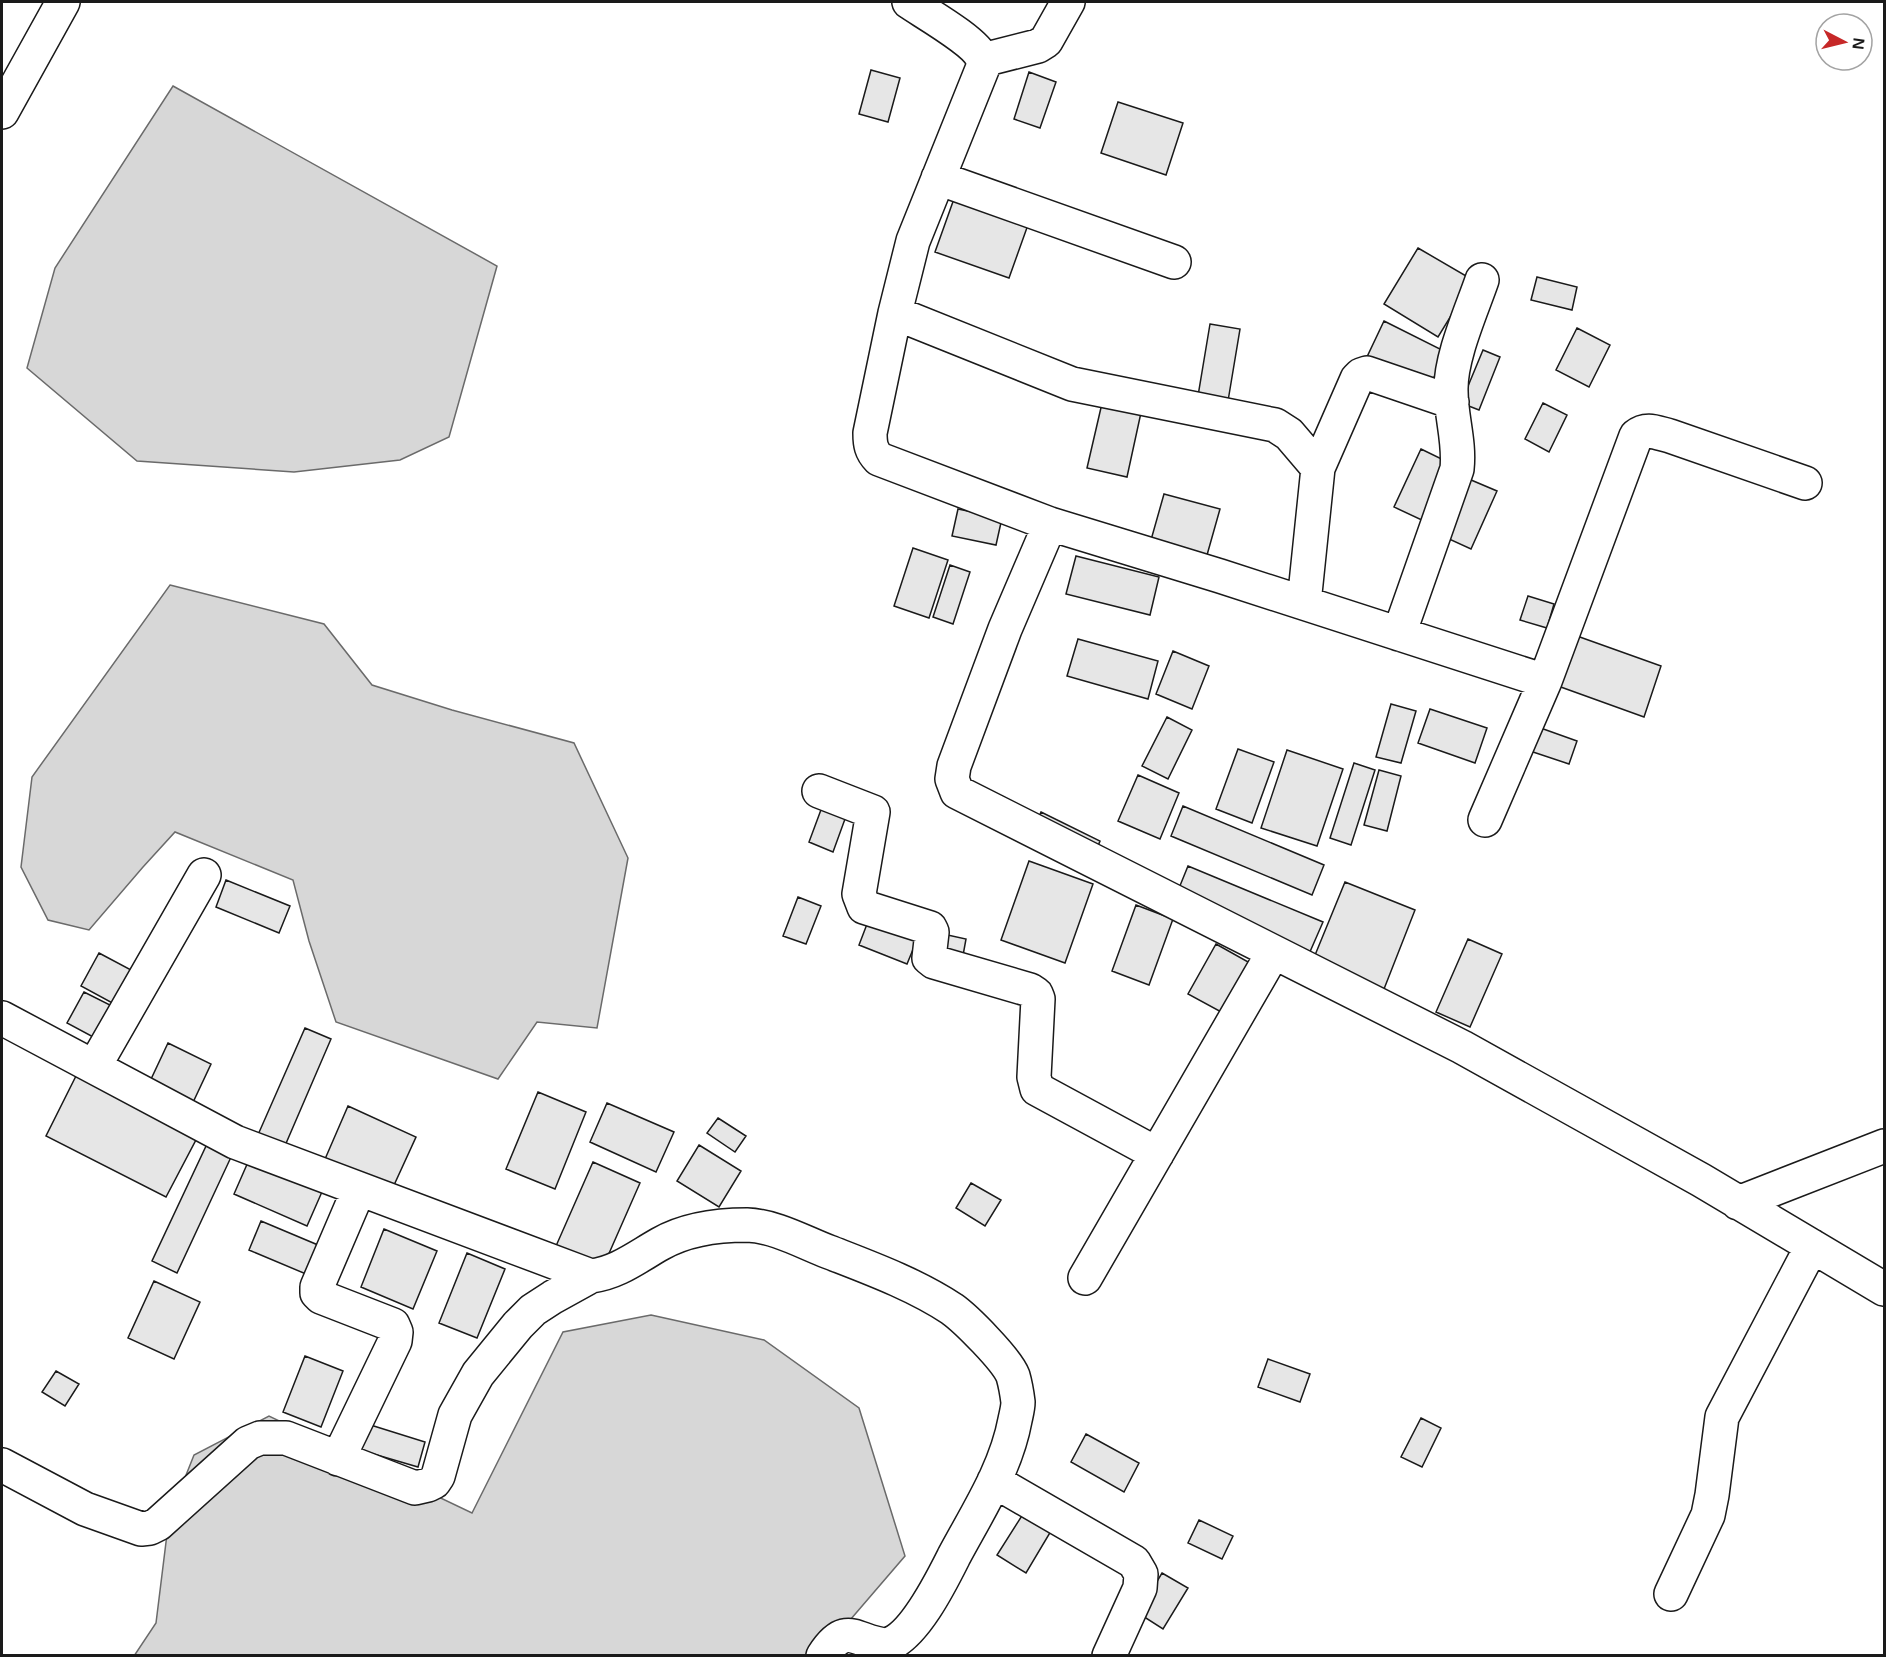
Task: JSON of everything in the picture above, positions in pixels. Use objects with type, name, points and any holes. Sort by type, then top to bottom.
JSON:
[{"type":"street","points":[[2,112],[63,2]]},
{"type":"street","points":[[909,2],[968,43],[984,60],[981,75],[913,241],[895,313],[870,433],[873,453],[879,459],[1050,524],[1545,681]]},
{"type":"street","points":[[984,60],[1038,46],[1046,40],[1068,2]]},
{"type":"street","points":[[938,178],[1174,262]]},
{"type":"street","points":[[1399,634],[1457,468],[1458,449],[1450,389],[1454,364],[1482,280]]},
{"type":"street","points":[[895,313],[1072,384],[1275,424],[1289,434],[1318,468]]},
{"type":"street","points":[[1304,603],[1318,468],[1357,379],[1360,375],[1367,373],[1452,402]]},
{"type":"street","points":[[1485,820],[1545,681],[1636,436],[1642,431],[1650,430],[1805,483]]},
{"type":"street","points":[[1050,524],[1005,629],[954,766],[952,779],[954,788],[962,796],[1501,1068],[1884,1289]]},
{"type":"street","points":[[819,791],[873,812],[859,894],[864,907],[930,928],[932,932],[929,958],[934,962],[1030,990],[1036,994],[1038,999],[1034,1077],[1037,1089],[1157,1154]]},
{"type":"street","points":[[94,1067],[204,875]]},
{"type":"street","points":[[1085,1278],[1273,953]]},
{"type":"street","points":[[2,1018],[235,1142],[591,1276]]},
{"type":"street","points":[[1738,1203],[1884,1146]]},
{"type":"street","points":[[338,1459],[395,1341],[396,1332],[393,1325],[321,1297],[317,1293],[317,1287],[359,1189]]},
{"type":"street","points":[[2,1466],[85,1509],[141,1529],[158,1524],[248,1443],[260,1438],[286,1438],[415,1488],[422,1488],[434,1482],[438,1476],[455,1415],[478,1374],[533,1310],[553,1296],[591,1276],[604,1275],[616,1270],[682,1233],[699,1229],[747,1225],[769,1228],[886,1274],[953,1310],[991,1346],[1012,1374],[1018,1404],[1009,1447],[994,1481],[934,1594],[908,1631],[894,1643],[887,1645],[850,1635],[843,1636],[830,1644],[823,1656]]},
{"type":"street","points":[[1671,1594],[1708,1515],[1722,1417],[1812,1246]]},
{"type":"street","points":[[994,1481],[1134,1562],[1141,1574],[1140,1588],[1109,1656]]},
{"type":"shaded area","points":[[173,86],[497,266],[449,437],[400,460],[294,472],[137,461],[27,368],[55,268]]},
{"type":"shaded area","points":[[170,585],[324,624],[372,685],[452,710],[574,743],[628,858],[597,1028],[537,1022],[498,1079],[336,1022],[309,941],[293,880],[175,832],[89,930],[48,920],[21,867],[32,777]]},
{"type":"shaded area","points":[[651,1315],[764,1340],[859,1408],[905,1556],[820,1655],[134,1656],[156,1623],[169,1518],[194,1455],[269,1416],[472,1513],[563,1332]]},
{"type":"building","points":[[871,70],[900,78],[888,122],[859,114]]},
{"type":"building","points":[[1029,72],[1056,82],[1040,128],[1014,119]]},
{"type":"building","points":[[1118,102],[1183,123],[1166,175],[1101,153]]},
{"type":"building","points":[[955,196],[1029,222],[1009,278],[935,252]]},
{"type":"building","points":[[1418,248],[1473,280],[1438,337],[1384,304]]},
{"type":"building","points":[[1537,277],[1577,287],[1572,310],[1531,300]]},
{"type":"building","points":[[1384,321],[1446,352],[1428,390],[1366,359]]},
{"type":"building","points":[[1210,324],[1240,329],[1228,401],[1198,396]]},
{"type":"building","points":[[1577,328],[1610,345],[1589,387],[1556,370]]},
{"type":"building","points":[[1483,350],[1500,357],[1479,410],[1461,403]]},
{"type":"building","points":[[1103,399],[1142,408],[1127,477],[1087,468]]},
{"type":"building","points":[[1543,403],[1567,415],[1549,452],[1525,439]]},
{"type":"building","points":[[1421,449],[1452,464],[1426,522],[1394,507]]},
{"type":"building","points":[[1464,477],[1497,491],[1471,549],[1438,534]]},
{"type":"building","points":[[1164,494],[1220,509],[1207,555],[1151,540]]},
{"type":"building","points":[[958,509],[1002,518],[996,545],[952,536]]},
{"type":"building","points":[[913,548],[948,560],[929,618],[894,606]]},
{"type":"building","points":[[1076,556],[1159,577],[1150,615],[1066,594]]},
{"type":"building","points":[[950,565],[970,572],[953,624],[933,617]]},
{"type":"building","points":[[1528,596],[1554,604],[1547,628],[1520,620]]},
{"type":"building","points":[[1577,636],[1661,666],[1644,717],[1558,686]]},
{"type":"building","points":[[1078,639],[1158,661],[1148,699],[1067,676]]},
{"type":"building","points":[[1173,651],[1209,666],[1192,709],[1156,694]]},
{"type":"building","points":[[1391,704],[1416,711],[1401,763],[1376,757]]},
{"type":"building","points":[[1430,709],[1487,728],[1475,763],[1418,743]]},
{"type":"building","points":[[1167,717],[1192,730],[1168,779],[1142,766]]},
{"type":"building","points":[[1535,726],[1577,741],[1569,764],[1527,750]]},
{"type":"building","points":[[1238,749],[1274,762],[1252,823],[1216,809]]},
{"type":"building","points":[[1287,750],[1343,769],[1317,846],[1261,828]]},
{"type":"building","points":[[1354,763],[1375,770],[1351,845],[1330,838]]},
{"type":"building","points":[[1379,770],[1401,776],[1387,831],[1364,825]]},
{"type":"building","points":[[1138,775],[1179,793],[1160,839],[1118,821]]},
{"type":"building","points":[[825,799],[849,808],[833,852],[809,842]]},
{"type":"building","points":[[1183,806],[1324,865],[1312,895],[1171,836]]},
{"type":"building","points":[[1041,812],[1100,841],[1093,858],[1034,829]]},
{"type":"building","points":[[1029,861],[1093,884],[1065,963],[1001,940]]},
{"type":"building","points":[[1188,866],[1323,922],[1309,954],[1175,898]]},
{"type":"building","points":[[226,880],[290,906],[279,933],[216,907]]},
{"type":"building","points":[[1345,882],[1415,910],[1384,989],[1313,960]]},
{"type":"building","points":[[798,897],[821,906],[806,944],[783,936]]},
{"type":"building","points":[[1136,905],[1173,919],[1149,985],[1112,971]]},
{"type":"building","points":[[872,911],[921,930],[907,964],[859,945]]},
{"type":"building","points":[[934,932],[966,939],[962,961],[930,954]]},
{"type":"building","points":[[1468,939],[1502,954],[1470,1027],[1436,1012]]},
{"type":"building","points":[[1216,944],[1250,963],[1223,1013],[1188,994]]},
{"type":"building","points":[[99,953],[133,971],[116,1005],[81,986]]},
{"type":"building","points":[[84,992],[112,1006],[95,1038],[67,1023]]},
{"type":"building","points":[[305,1028],[331,1039],[284,1148],[257,1137]]},
{"type":"building","points":[[168,1043],[211,1064],[188,1113],[145,1092]]},
{"type":"building","points":[[77,1074],[198,1136],[166,1197],[46,1136]]},
{"type":"building","points":[[538,1092],[586,1112],[555,1189],[506,1169]]},
{"type":"building","points":[[607,1103],[674,1132],[656,1172],[590,1142]]},
{"type":"building","points":[[348,1106],[416,1137],[389,1196],[322,1166]]},
{"type":"building","points":[[718,1118],[746,1136],[735,1152],[707,1133]]},
{"type":"building","points":[[207,1144],[232,1155],[177,1273],[152,1261]]},
{"type":"building","points":[[699,1145],[741,1171],[719,1207],[677,1181]]},
{"type":"building","points":[[252,1153],[325,1185],[307,1226],[234,1194]]},
{"type":"building","points":[[593,1162],[640,1183],[603,1267],[556,1246]]},
{"type":"building","points":[[971,1183],[1001,1200],[985,1226],[956,1208]]},
{"type":"building","points":[[261,1221],[318,1245],[306,1274],[249,1250]]},
{"type":"building","points":[[384,1229],[437,1251],[413,1309],[361,1287]]},
{"type":"building","points":[[467,1253],[505,1269],[477,1338],[439,1323]]},
{"type":"building","points":[[154,1281],[200,1302],[174,1359],[128,1338]]},
{"type":"building","points":[[305,1356],[343,1371],[321,1427],[283,1412]]},
{"type":"building","points":[[1268,1359],[1310,1374],[1300,1402],[1258,1387]]},
{"type":"building","points":[[56,1371],[79,1384],[65,1406],[42,1392]]},
{"type":"building","points":[[1421,1418],[1441,1428],[1422,1467],[1401,1457]]},
{"type":"building","points":[[361,1422],[425,1442],[418,1467],[353,1448]]},
{"type":"building","points":[[1086,1434],[1139,1463],[1124,1492],[1071,1462]]},
{"type":"building","points":[[1023,1514],[1051,1531],[1026,1573],[997,1555]]},
{"type":"building","points":[[1199,1520],[1233,1536],[1222,1559],[1188,1543]]},
{"type":"building","points":[[1162,1573],[1188,1588],[1163,1629],[1138,1613]]}]
